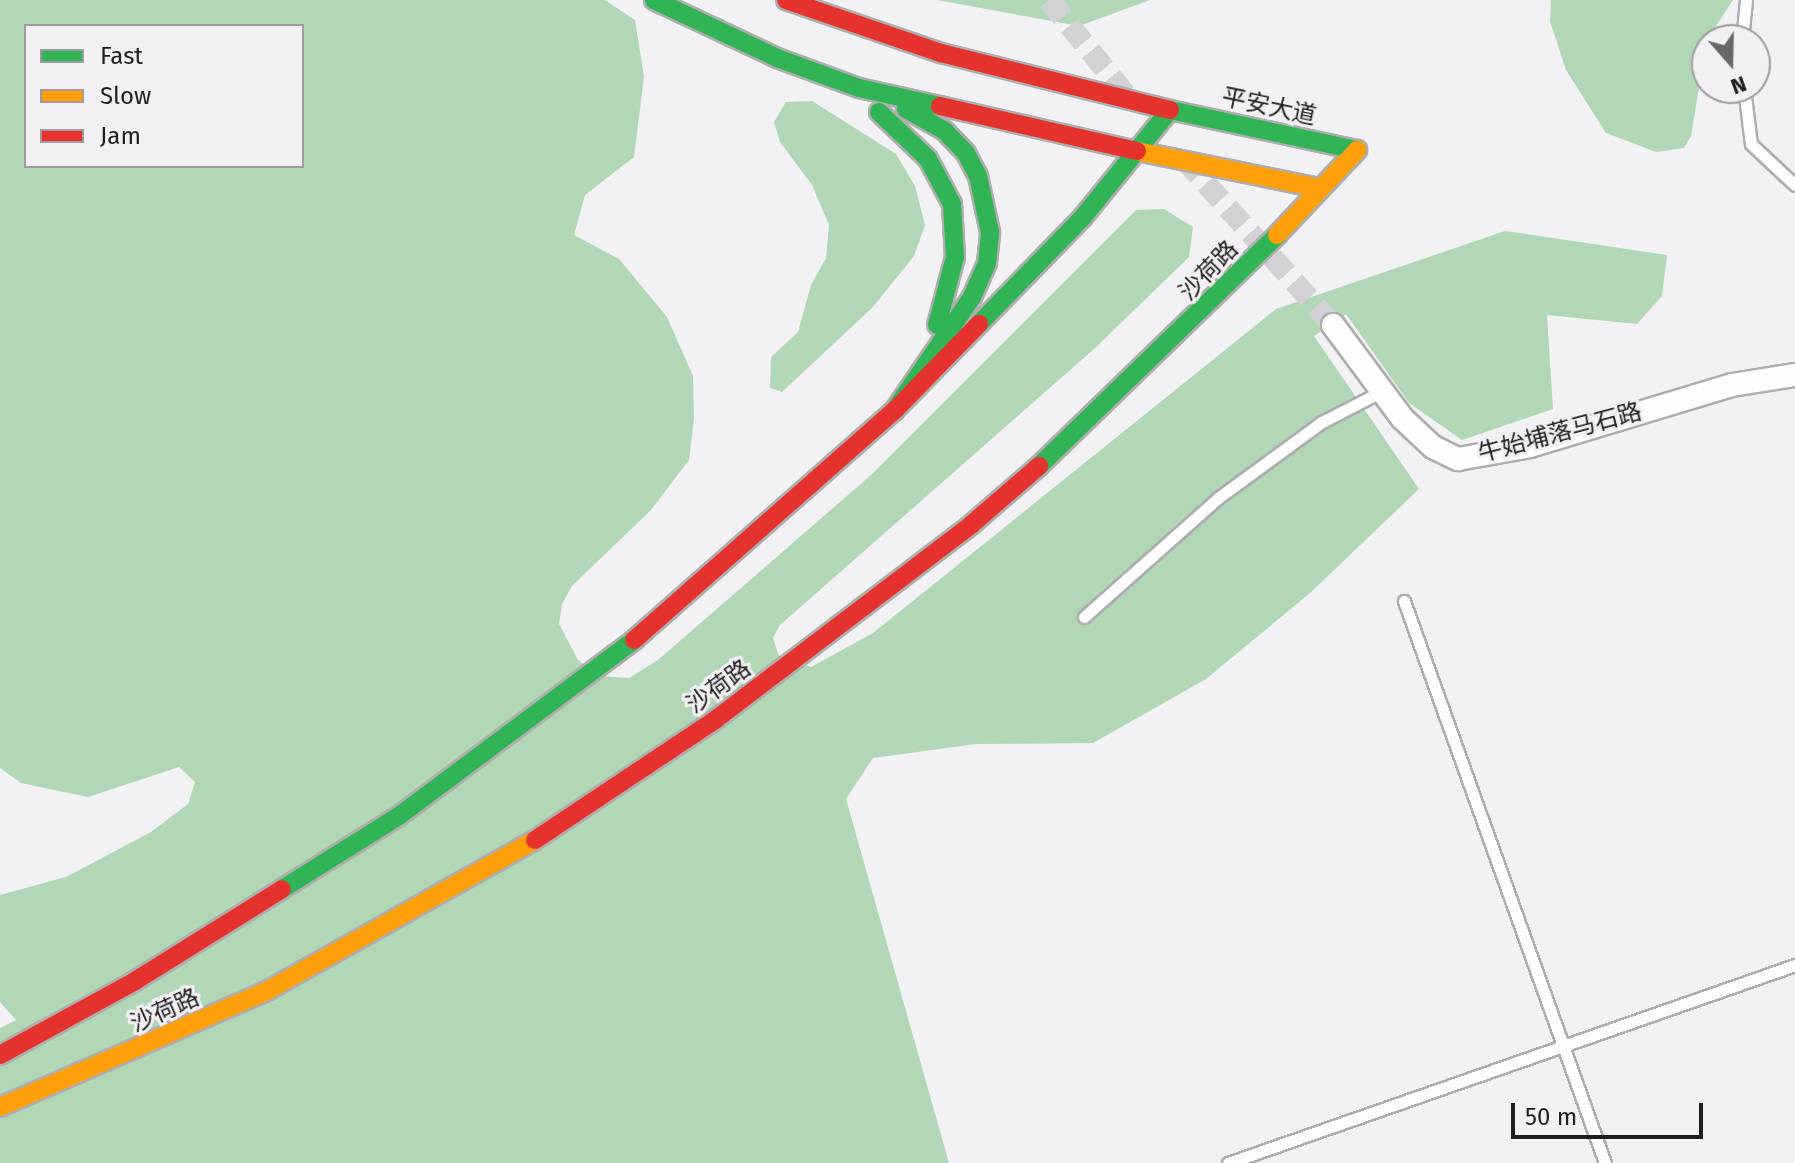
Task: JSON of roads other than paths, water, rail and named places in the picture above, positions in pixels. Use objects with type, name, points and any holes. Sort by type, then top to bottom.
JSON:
[{"type":"main road","points":[[654,0],[827,78],[859,88],[1137,151],[1319,188]]},
{"type":"main road","name":"平安大道","points":[[786,0],[862,30],[941,53],[1170,110],[1357,150]]},
{"type":"main road","points":[[827,78],[882,114],[928,159],[944,181],[957,230],[946,301],[894,411]]},
{"type":"main road","points":[[859,88],[921,116],[966,153],[978,176],[990,232],[987,263],[972,297],[894,411]]},
{"type":"main road","name":"沙荷路","points":[[0,1055],[263,905],[411,807],[628,645],[894,411],[1083,217],[1170,110]]},
{"type":"main road","name":"沙荷路","points":[[0,1107],[265,992],[382,929],[516,852],[715,720],[972,524],[1073,436],[1221,294],[1357,150]]},
{"type":"street","name":"牛始埔落马石路","points":[[1333,325],[1382,391],[1433,447],[1466,458],[1530,446],[1732,385],[1795,375]]},
{"type":"lane","points":[[1744,24],[1746,0]]},
{"type":"lane","points":[[1746,104],[1751,144],[1795,185]]},
{"type":"lane","points":[[1084,617],[1218,498],[1322,422],[1382,391]]},
{"type":"lane","points":[[1404,601],[1605,1163]]},
{"type":"lane","points":[[1228,1163],[1795,965]]},
{"type":"tunnel","points":[[1049,0],[1126,95]]},
{"type":"tunnel","points":[[1184,159],[1333,325]]}]
